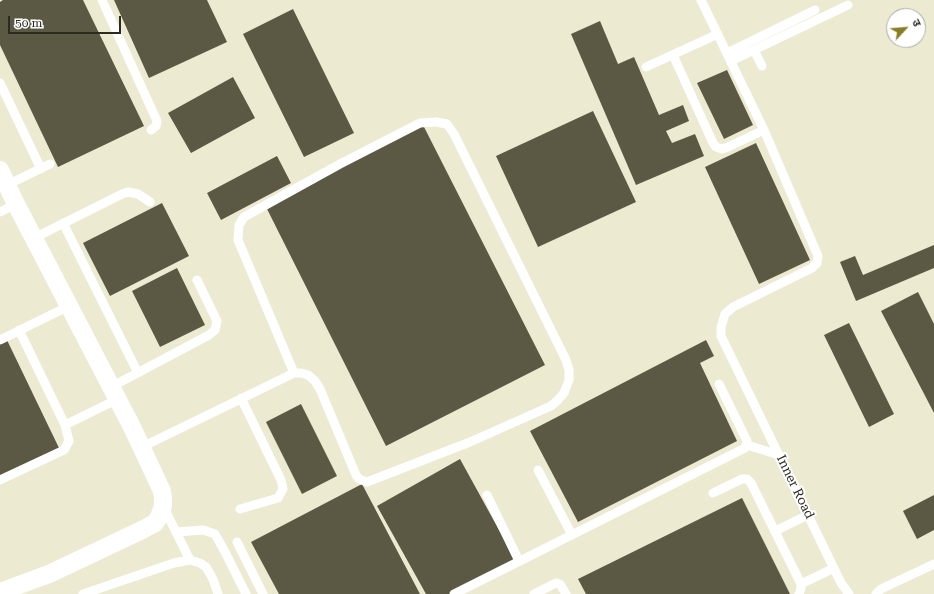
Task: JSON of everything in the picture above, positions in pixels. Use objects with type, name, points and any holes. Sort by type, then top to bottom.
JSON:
[{"type":"street","points":[[0,592],[49,574],[142,530],[155,523],[159,518],[163,506],[162,491],[142,447],[16,204],[4,177]]},
{"type":"lane","points":[[102,0],[157,121],[156,126],[151,130]]},
{"type":"lane","points":[[673,55],[716,147],[722,149],[728,147],[764,130],[701,0]]},
{"type":"lane","points":[[729,57],[754,50],[848,5]]},
{"type":"lane","points":[[729,57],[815,10]]},
{"type":"lane","points":[[646,67],[718,34]]},
{"type":"lane","points":[[754,50],[762,66]]},
{"type":"lane","points":[[0,83],[41,169]]},
{"type":"lane","points":[[142,447],[294,373],[301,373],[308,375],[315,381],[320,389],[356,475],[359,479],[368,482],[470,442],[551,406],[564,393],[569,380],[569,370],[566,360],[451,129],[447,124],[436,122],[420,123],[333,168],[244,217],[239,225],[238,240],[294,373]]},
{"type":"lane","name":"Inner Road","points":[[764,130],[818,256],[817,263],[812,268],[733,307],[725,314],[721,327],[721,336],[841,583],[849,594]]},
{"type":"lane","points":[[4,177],[41,169],[50,164]]},
{"type":"lane","points":[[34,238],[128,192],[138,194],[150,202]]},
{"type":"lane","points":[[0,212],[16,204]]},
{"type":"lane","points":[[63,223],[138,373]]},
{"type":"lane","points":[[65,425],[115,393],[138,373],[209,335],[215,330],[217,321],[197,280]]},
{"type":"lane","points":[[0,340],[69,306]]},
{"type":"lane","points":[[0,480],[64,450],[69,441],[65,425],[19,330]]},
{"type":"lane","points":[[454,594],[746,448],[747,441],[719,384]]},
{"type":"lane","points":[[240,509],[278,498],[283,489],[281,480],[241,398]]},
{"type":"lane","points":[[747,445],[779,454]]},
{"type":"lane","points":[[538,470],[572,535]]},
{"type":"lane","points":[[713,493],[742,478],[747,479],[754,488],[801,584],[801,592],[799,594]]},
{"type":"lane","points":[[487,495],[520,561]]},
{"type":"lane","points":[[163,506],[190,560]]},
{"type":"lane","points":[[775,531],[808,515]]},
{"type":"lane","points":[[176,532],[203,530],[215,534],[246,594]]},
{"type":"lane","points":[[237,542],[263,594]]},
{"type":"lane","points":[[83,594],[112,589],[174,563],[190,560],[200,563],[206,567],[213,579],[218,594]]},
{"type":"lane","points":[[876,594],[881,589],[934,564]]},
{"type":"lane","points":[[801,584],[834,568]]},
{"type":"lane","points":[[534,594],[556,583],[560,584],[566,594]]},
{"type":"building","points":[[3,0],[83,0],[144,126],[58,167],[0,45],[0,2]]},
{"type":"building","points":[[114,0],[207,0],[227,42],[149,78]]},
{"type":"building","points":[[293,9],[354,133],[304,157],[243,34]]},
{"type":"building","points":[[600,21],[618,64],[634,57],[659,115],[683,105],[689,121],[666,131],[672,143],[695,134],[704,156],[636,185],[571,34]]},
{"type":"building","points":[[727,70],[753,125],[724,139],[697,83]]},
{"type":"building","points":[[233,77],[255,118],[191,153],[168,113]]},
{"type":"building","points":[[593,111],[636,202],[538,247],[496,156]]},
{"type":"building","points":[[423,125],[545,365],[386,446],[265,205]]},
{"type":"building","points":[[756,143],[810,260],[759,284],[705,167]]},
{"type":"building","points":[[277,156],[291,183],[221,220],[207,193]]},
{"type":"building","points":[[162,203],[189,256],[110,296],[83,243]]},
{"type":"building","points":[[934,245],[934,268],[856,301],[840,262],[855,256],[863,275]]},
{"type":"building","points":[[177,268],[205,325],[160,347],[132,291]]},
{"type":"building","points":[[918,292],[934,324],[934,413],[881,311]]},
{"type":"building","points":[[849,323],[894,414],[869,427],[824,335]]},
{"type":"building","points":[[6,338],[59,448],[0,477],[0,341]]},
{"type":"building","points":[[706,340],[714,356],[700,363],[737,441],[578,522],[530,431]]},
{"type":"building","points":[[301,404],[337,476],[302,494],[266,422]]},
{"type":"building","points":[[460,459],[515,559],[452,594],[426,594],[377,506]]},
{"type":"building","points":[[362,484],[420,594],[279,594],[251,542]]},
{"type":"building","points":[[934,495],[934,530],[917,539],[903,511]]},
{"type":"building","points":[[742,498],[790,594],[586,594],[578,579]]}]
